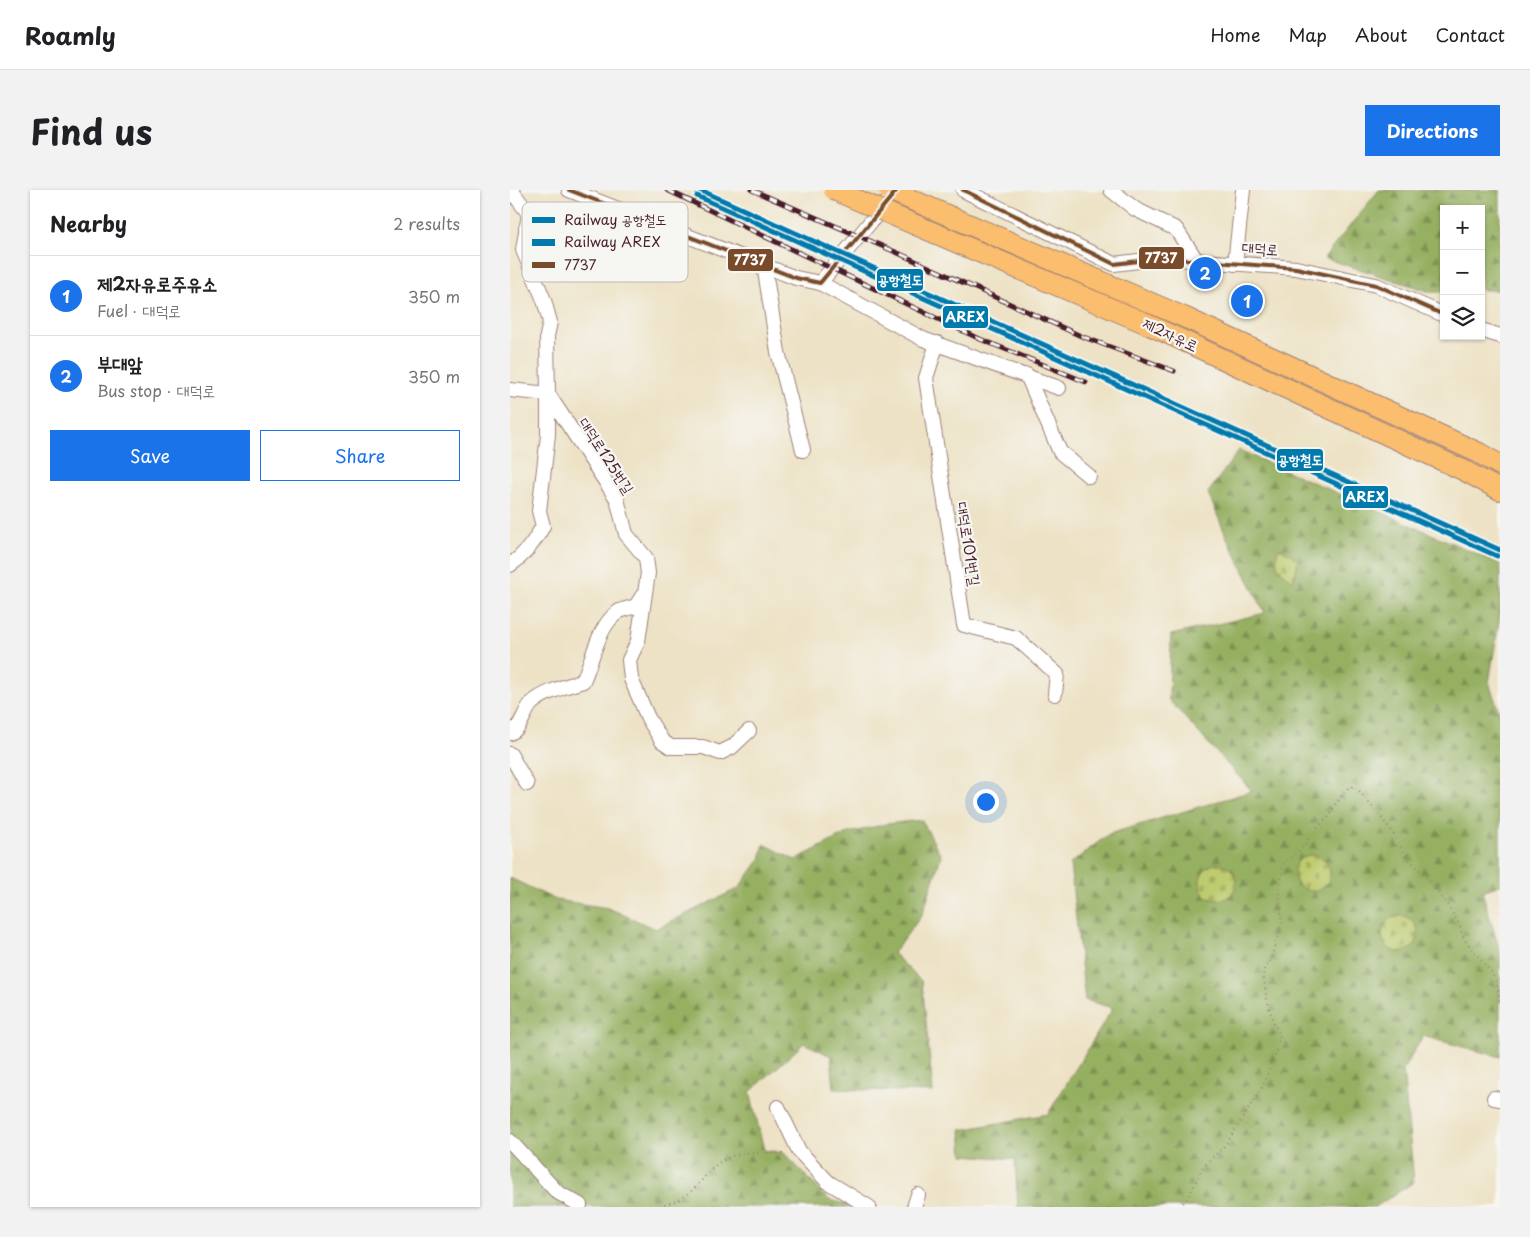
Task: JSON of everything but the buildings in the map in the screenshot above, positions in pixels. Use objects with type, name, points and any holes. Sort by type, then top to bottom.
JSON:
[{"type":"highway","name":"제2자유로","points":[[834,190],[1145,323],[1465,471],[1500,490]]},
{"type":"highway","name":"제2자유로","points":[[888,190],[1186,318],[1479,453],[1500,465]]},
{"type":"street","points":[[511,190],[522,205]]},
{"type":"street","points":[[569,190],[601,202]]},
{"type":"street","points":[[820,283],[897,190]]},
{"type":"street","name":"대덕로","points":[[964,190],[1114,264],[1163,258],[1296,268],[1376,285],[1440,313]]},
{"type":"street","points":[[1111,190],[1135,209],[1176,229],[1197,261]]},
{"type":"street","points":[[1235,264],[1243,190]]},
{"type":"street","points":[[688,236],[796,278],[820,283],[923,338],[1059,388]]},
{"type":"street","points":[[764,265],[778,352],[803,450]]},
{"type":"street","points":[[510,565],[518,560],[535,540],[543,526],[539,511],[548,435],[548,336],[550,322],[536,282]]},
{"type":"street","points":[[1485,331],[1500,336]]},
{"type":"street","name":"대덕로101번길","points":[[937,343],[926,378],[964,625],[1016,638],[1058,674],[1056,694]]},
{"type":"street","points":[[1027,375],[1060,452],[1089,476]]},
{"type":"street","points":[[510,390],[548,394]]},
{"type":"street","name":"대덕로125번길","points":[[548,394],[617,499],[626,534],[646,558],[648,573],[638,641],[629,660],[631,679],[648,718],[662,741],[671,746],[702,747],[720,753],[732,746],[749,731]]},
{"type":"street","points":[[510,733],[515,730],[531,705],[539,699],[583,681],[598,640],[609,620],[619,611],[636,606],[644,592]]},
{"type":"street","points":[[510,754],[527,784]]},
{"type":"street","points":[[778,1107],[799,1151],[828,1182],[869,1207]]},
{"type":"street","points":[[510,1141],[557,1192],[580,1205]]},
{"type":"path","points":[[1183,1203],[1188,1198],[1203,1167],[1226,1144],[1268,1075],[1280,1035],[1266,994],[1263,971],[1270,961],[1282,923],[1279,890],[1284,862],[1300,850],[1319,826],[1330,816],[1334,806],[1348,788],[1355,786],[1369,805],[1381,816],[1406,857],[1426,876],[1447,905],[1459,924],[1464,939],[1492,973],[1498,988],[1500,1003]]},
{"type":"path","points":[[660,1207],[684,1196],[704,1178],[710,1169],[734,1155],[755,1152],[773,1154],[799,1151]]},
{"type":"green space","points":[[1379,190],[1500,190],[1500,290],[1485,290],[1485,205],[1440,205],[1440,292],[1431,292],[1324,258]]},
{"type":"green space","points":[[1239,450],[1500,564],[1500,615],[1489,683],[1500,715],[1500,885],[1482,891],[1500,952],[1500,1057],[1423,1036],[1403,1070],[1414,1182],[1375,1207],[1018,1207],[1015,1159],[963,1155],[961,1130],[1048,1114],[1113,1008],[1085,1000],[1070,864],[1109,834],[1252,791],[1169,700],[1171,635],[1265,613],[1227,538],[1208,493]]},
{"type":"green space","points":[[1279,548],[1298,558],[1294,581],[1281,571],[1277,563],[1276,559]]},
{"type":"green space","points":[[922,820],[941,856],[922,915],[893,953],[922,982],[933,1092],[834,1089],[831,1056],[804,1043],[750,1092],[764,1150],[784,1153],[829,1200],[859,1207],[510,1207],[510,878],[556,900],[608,908],[656,929],[739,888],[760,859],[764,844],[795,860],[845,834],[886,824]]},
{"type":"green space","points":[[1312,855],[1325,860],[1330,873],[1325,886],[1312,891],[1299,886],[1294,873],[1299,860]]},
{"type":"green space","points":[[1218,864],[1231,869],[1236,882],[1231,895],[1218,900],[1205,895],[1200,882],[1205,869]]},
{"type":"green space","points":[[1400,916],[1413,921],[1418,934],[1413,947],[1400,952],[1387,947],[1382,934],[1387,921]]},
{"type":"railway","points":[[667,190],[980,339],[1086,382]]},
{"type":"railway","points":[[752,190],[898,253],[1081,336],[1174,371]]},
{"type":"rail line","name":"공항철도","points":[[700,190],[1500,550]]},
{"type":"rail line","name":"AREX","points":[[697,196],[1497,556]]},
{"type":"transit line","name":"7737","points":[[569,190],[600,202]]},
{"type":"transit line","name":"7737","points":[[688,236],[796,278],[820,283],[897,190]]},
{"type":"transit line","name":"7737","points":[[963,190],[1114,264],[1163,258],[1296,268],[1376,285],[1440,313]]},
{"type":"place","name":"부대앞","points":[[1205,273]]},
{"type":"place","name":"제2자유로주유소","points":[[1247,301]]}]
